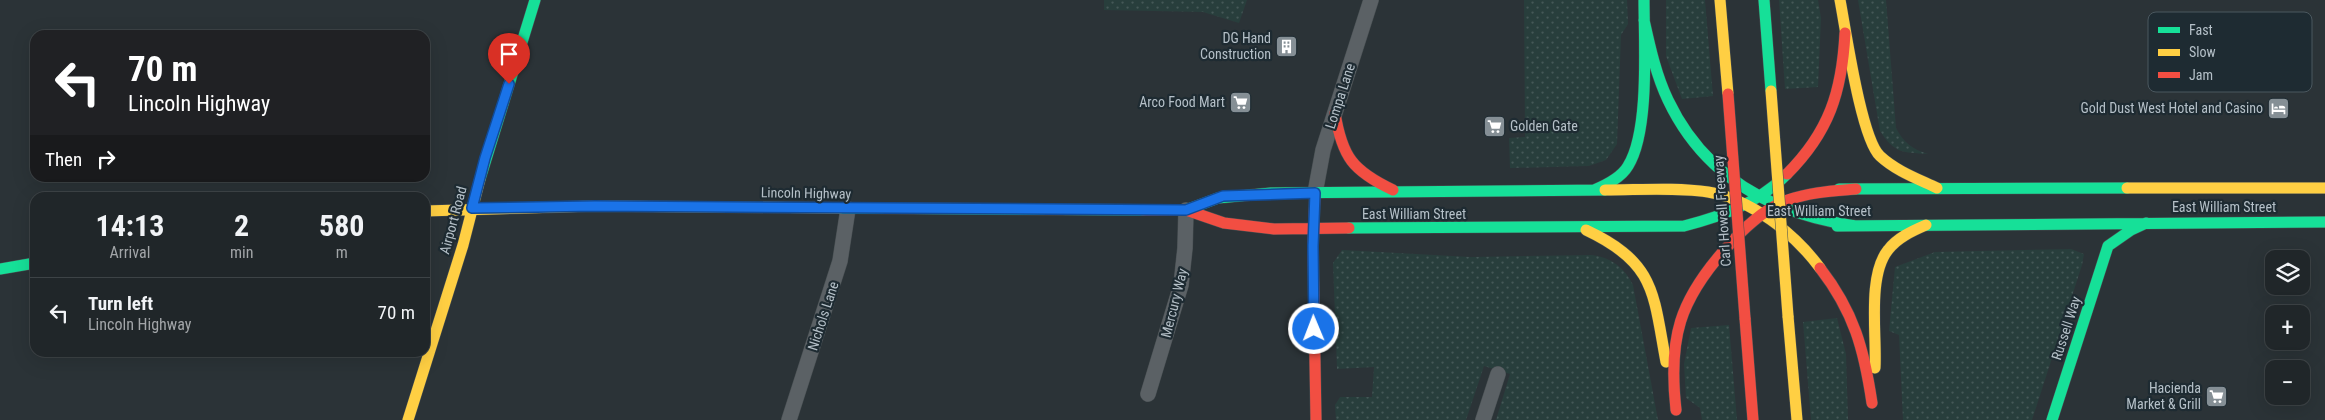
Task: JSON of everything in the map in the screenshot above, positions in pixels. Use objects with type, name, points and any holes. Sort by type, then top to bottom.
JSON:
[{"type":"main road","name":"Airport Road","points":[[430,350],[463,246],[485,158],[535,0]]},
{"type":"main road","points":[[1593,190],[1618,177],[1628,166],[1638,144],[1644,0]]},
{"type":"main road","name":"Carl Howell Freeway","points":[[1720,0],[1754,420]]},
{"type":"main road","points":[[1764,0],[1797,420]]},
{"type":"main road","points":[[1840,0],[1863,121],[1872,146],[1884,159],[1898,169],[1938,188]]},
{"type":"main road","points":[[1644,20],[1659,78],[1675,114],[1706,157],[1744,189],[1775,206],[1814,219],[1855,226]]},
{"type":"main road","points":[[1671,227],[1706,222],[1745,207],[1771,189],[1803,157],[1828,119],[1842,78],[1845,34]]},
{"type":"main road","points":[[1335,113],[1341,147],[1351,165],[1362,175],[1398,192]]},
{"type":"main road","points":[[1677,415],[1672,380],[1672,356],[1684,309],[1704,272],[1747,226],[1775,206],[1803,196],[1856,188]]},
{"type":"main road","name":"East William Street","points":[[1315,193],[1856,188],[2325,188]]},
{"type":"main road","points":[[1670,190],[1711,193],[1745,207],[1776,226],[1799,245],[1817,265],[1848,309],[1864,354],[1872,407],[1880,267],[1883,257],[1895,243],[1908,233],[1926,225]]},
{"type":"main road","points":[[1421,204],[1444,192]]},
{"type":"main road","name":"Lincoln Highway","points":[[1186,210],[1223,196],[1315,193]]},
{"type":"main road","points":[[1315,193],[1316,420]]},
{"type":"main road","name":"Lincoln Highway","points":[[430,211],[595,206],[1186,210],[1215,221],[1238,226],[1314,230]]},
{"type":"main road","points":[[1314,230],[1319,218],[1325,213]]},
{"type":"main road","points":[[2079,224],[2094,230],[2108,246],[2131,230],[2148,222]]},
{"type":"main road","name":"East William Street","points":[[1314,230],[2325,222]]},
{"type":"main road","points":[[1581,227],[1624,249],[1644,271],[1652,294],[1677,415]]},
{"type":"main road","name":"Russell Way","points":[[2052,420],[2108,246]]},
{"type":"main road","points":[[0,269],[30,264]]},
{"type":"main road","name":"Airport Road","points":[[408,420],[428,357]]},
{"type":"street","name":"Lompa Lane","points":[[1315,193],[1320,161],[1371,0]]},
{"type":"street","name":"Nichols Lane","points":[[789,420],[840,261],[848,209]]},
{"type":"street","name":"Mercury Way","points":[[1148,394],[1181,285],[1185,248],[1186,210]]},
{"type":"street","points":[[1483,420],[1498,374]]},
{"type":"green space","points":[[1104,0],[1247,0],[1239,23],[1203,12],[1104,10]]},
{"type":"green space","points":[[1524,0],[1627,0],[1628,24],[1621,35],[1617,144],[1606,160],[1589,166],[1510,168],[1509,138],[1525,137]]},
{"type":"green space","points":[[1666,0],[1705,0],[1713,96],[1682,99],[1666,56]]},
{"type":"green space","points":[[1779,0],[1818,0],[1821,18],[1818,87],[1785,89]]},
{"type":"green space","points":[[1858,0],[1886,0],[1896,128],[1909,145],[1928,154],[1905,152],[1895,148],[1885,139],[1880,131]]},
{"type":"green space","points":[[2071,249],[2084,254],[2082,265],[2032,420],[1903,420],[1899,335],[1889,331],[1895,267],[1935,252]]},
{"type":"green space","points":[[1342,250],[1471,257],[1592,255],[1605,258],[1617,264],[1626,273],[1633,285],[1658,420],[1496,420],[1510,374],[1484,366],[1466,420],[1336,420],[1335,405],[1340,397],[1372,397],[1374,367],[1337,369],[1333,263]]},
{"type":"green space","points":[[1837,318],[1846,354],[1848,420],[1811,420],[1803,322]]},
{"type":"green space","points":[[1729,325],[1737,420],[1702,420],[1700,408],[1686,398],[1684,364],[1691,328]]},
{"type":"traffic: fast","points":[[480,179],[535,0]]},
{"type":"traffic: fast","points":[[1594,190],[1617,178],[1628,166],[1635,151],[1643,109],[1645,62],[1644,0]]},
{"type":"traffic: fast","points":[[1764,0],[1771,91]]},
{"type":"traffic: fast","points":[[1644,20],[1651,51],[1668,100],[1683,127],[1701,151],[1722,171],[1745,188],[1770,201],[1796,212],[1855,226]]},
{"type":"traffic: fast","points":[[1349,228],[1684,226],[1726,213],[1752,201],[1787,174]]},
{"type":"traffic: fast","points":[[1839,189],[2127,188]]},
{"type":"traffic: fast","points":[[1186,210],[1218,198],[1271,193],[1605,190]]},
{"type":"traffic: fast","points":[[840,208],[1143,210]]},
{"type":"traffic: fast","points":[[1837,226],[2325,222]]},
{"type":"traffic: fast","points":[[2052,420],[2108,246],[2131,230],[2146,223]]},
{"type":"traffic: fast","points":[[0,269],[30,264]]},
{"type":"traffic: slow","points":[[1720,0],[1728,94]]},
{"type":"traffic: slow","points":[[1840,0],[1861,107],[1873,145],[1880,156],[1893,166],[1937,188]]},
{"type":"traffic: slow","points":[[1771,91],[1788,316]]},
{"type":"traffic: slow","points":[[430,350],[463,245],[480,179]]},
{"type":"traffic: slow","points":[[2127,188],[2325,188]]},
{"type":"traffic: slow","points":[[1605,190],[1683,190],[1708,192],[1724,196],[1756,210],[1771,220],[1798,243],[1820,268]]},
{"type":"traffic: slow","points":[[430,211],[595,206],[840,208]]},
{"type":"traffic: slow","points":[[1875,368],[1874,307],[1877,275],[1881,261],[1888,250],[1900,238],[1926,225]]},
{"type":"traffic: slow","points":[[1586,230],[1609,242],[1639,268],[1647,282],[1653,299],[1666,362]]},
{"type":"traffic: slow","points":[[1788,316],[1797,420]]},
{"type":"traffic: slow","points":[[408,420],[428,357]]},
{"type":"traffic: jam","points":[[1787,174],[1813,143],[1831,110],[1841,74],[1845,33]]},
{"type":"traffic: jam","points":[[1728,94],[1745,318]]},
{"type":"traffic: jam","points":[[1335,113],[1341,141],[1352,161],[1368,176],[1393,190]]},
{"type":"traffic: jam","points":[[1676,410],[1674,384],[1676,341],[1688,303],[1698,284],[1711,266],[1748,225],[1771,208],[1796,197],[1856,189]]},
{"type":"traffic: jam","points":[[1315,193],[1313,246],[1316,420]]},
{"type":"traffic: jam","points":[[1143,210],[1186,210],[1224,223],[1274,229],[1349,228]]},
{"type":"traffic: jam","points":[[1820,268],[1832,284],[1856,332],[1865,365],[1872,403]]},
{"type":"traffic: jam","points":[[1745,318],[1753,420]]},
{"type":"place","name":"DG Hand Construction","points":[[1287,46]]},
{"type":"place","name":"Arco Food Mart","points":[[1241,102]]},
{"type":"place","name":"Gold Dust West Hotel and Casino","points":[[2279,108]]},
{"type":"place","name":"Golden Gate","points":[[1494,126]]},
{"type":"place","name":"Hacienda Market & Grill","points":[[2217,396]]},
{"type":"route","points":[[509,84],[480,174],[472,208],[595,206],[1186,210],[1223,196],[1315,193],[1313,246],[1314,329]]}]
